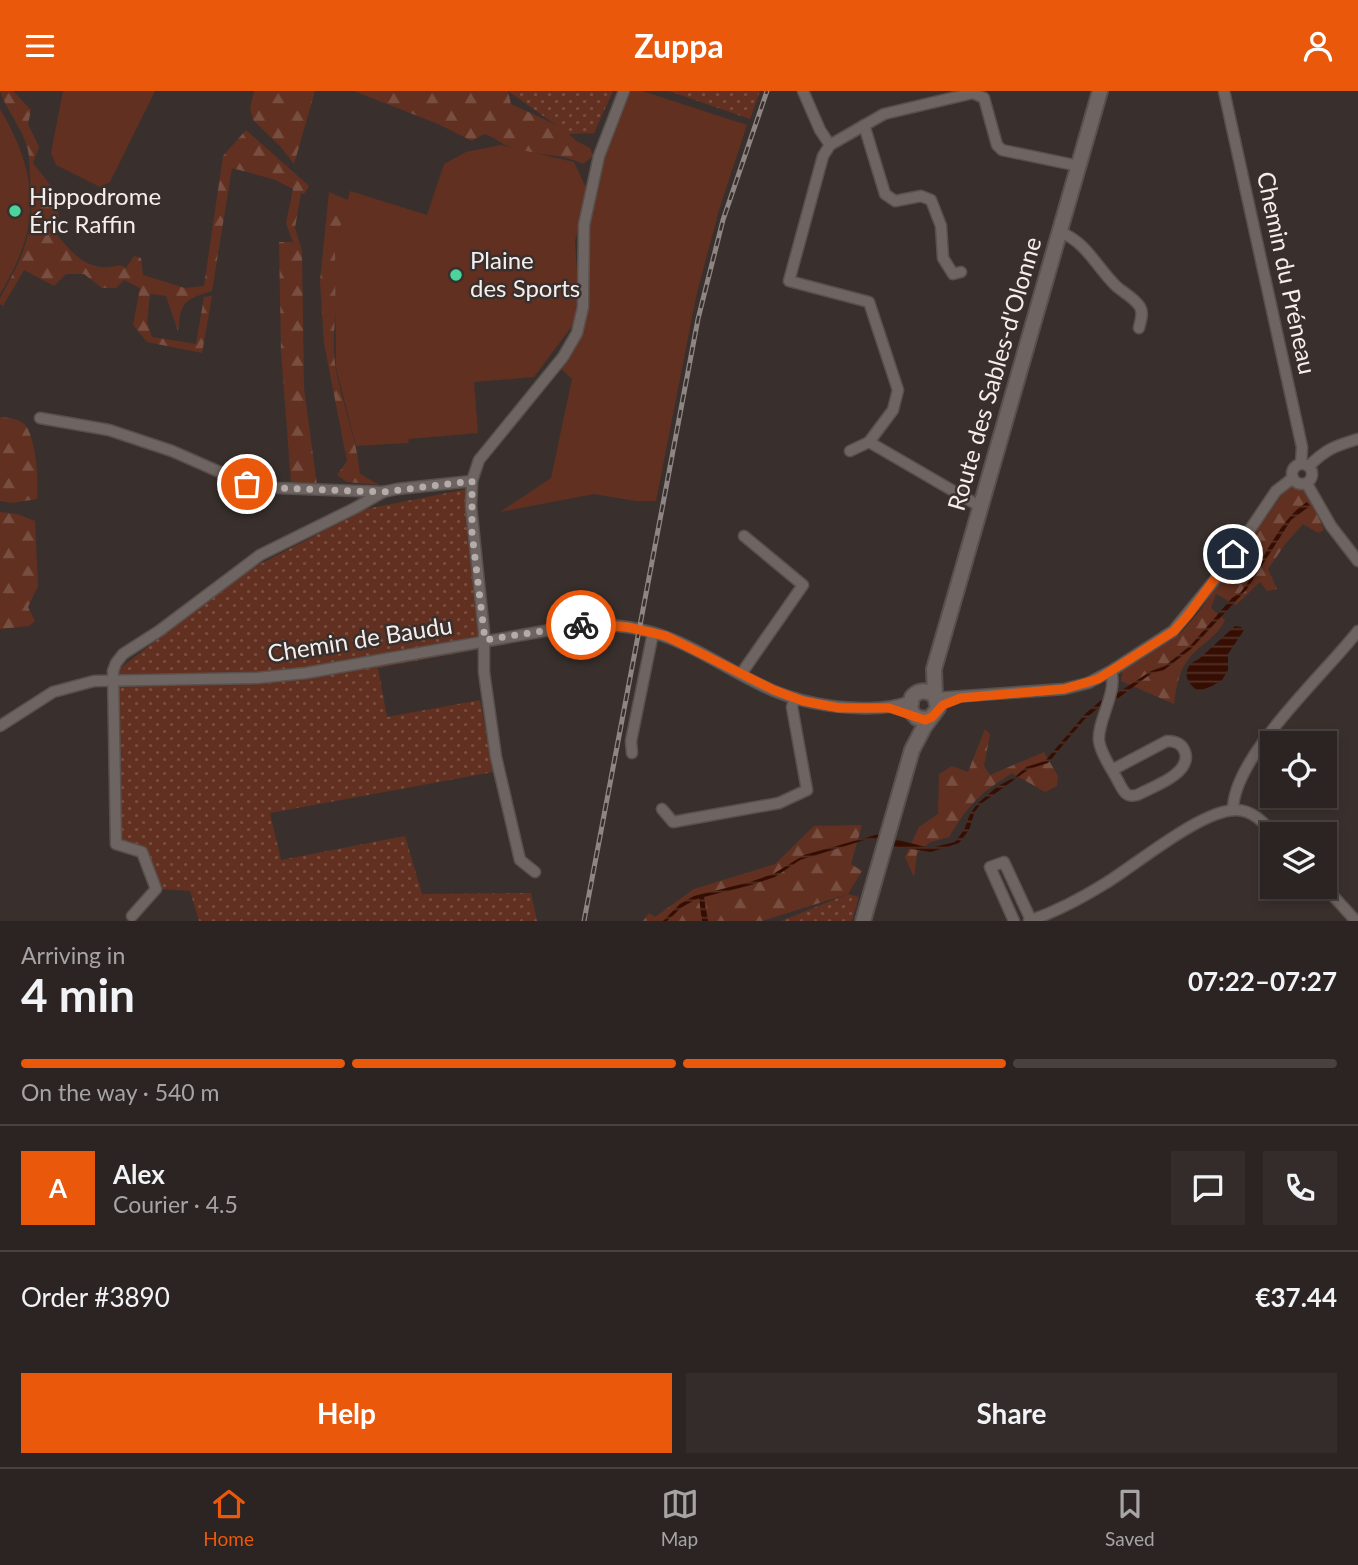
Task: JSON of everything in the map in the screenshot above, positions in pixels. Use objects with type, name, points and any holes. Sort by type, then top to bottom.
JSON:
[{"type":"main road","name":"Route des Sables-d'Olonne","points":[[863,921],[1100,91]]},
{"type":"street","points":[[535,871],[520,860],[496,757],[472,533],[472,481],[479,460],[563,357],[577,333],[583,307],[584,225],[599,156],[624,91]]},
{"type":"street","points":[[803,91],[822,135],[830,145]]},
{"type":"street","name":"Chemin du Préneau","points":[[1224,91],[1305,465]]},
{"type":"street","points":[[850,451],[869,442],[893,410],[898,390],[869,302],[789,281],[823,156],[830,145],[889,112],[973,93],[984,99],[997,145],[1002,150],[1079,166]]},
{"type":"street","points":[[864,125],[885,194],[895,201],[921,196],[931,200],[941,226],[943,258],[953,274],[961,272]]},
{"type":"street","points":[[1060,232],[1085,248],[1113,283],[1140,306],[1142,316],[1139,328]]},
{"type":"street","points":[[40,418],[109,430],[172,451],[247,484],[278,488],[383,492],[472,481]]},
{"type":"street","points":[[1307,484],[1297,483],[1293,478],[1293,469],[1305,465],[1334,446],[1358,439]]},
{"type":"street","points":[[869,442],[981,507]]},
{"type":"street","points":[[1305,465],[1313,476],[1307,484]]},
{"type":"street","name":"Chemin de Baudu","points":[[0,725],[53,692],[75,685],[114,679],[257,678],[306,673],[584,624],[627,627],[653,633],[677,641],[774,690],[795,698],[839,708],[924,705],[961,698],[1076,687],[1111,671],[1174,631],[1222,571],[1276,491],[1293,478]]},
{"type":"street","points":[[1307,484],[1331,526],[1358,561]]},
{"type":"street","points":[[132,916],[156,889],[142,852],[116,844],[116,663],[123,654],[159,631],[260,555],[383,492]]},
{"type":"street","points":[[741,674],[803,585],[744,536]]},
{"type":"street","points":[[1233,810],[1236,787],[1250,763],[1303,692],[1358,631]]},
{"type":"street","points":[[632,753],[631,741],[653,633]]},
{"type":"street","points":[[1111,671],[1109,707],[1100,729],[1099,741],[1112,770],[1126,794],[1130,797],[1137,795],[1175,774],[1185,764],[1186,755],[1182,746],[1175,741],[1167,741],[1112,770]]},
{"type":"street","points":[[662,809],[673,822],[779,803],[807,790],[792,707],[795,698]]},
{"type":"street","points":[[1014,921],[990,867],[1004,862],[1030,921],[1045,919],[1202,820],[1221,811],[1249,813],[1263,822]]},
{"type":"street","points":[[1336,899],[1356,921]]},
{"type":"green space","points":[[0,91],[13,91],[31,110],[28,124],[39,147],[33,163],[51,186],[59,216],[53,230],[74,254],[98,267],[120,265],[126,268],[134,256],[141,258],[143,275],[185,288],[204,286],[223,156],[246,130],[309,186],[304,194],[301,193],[295,228],[302,251],[304,388],[317,485],[291,482],[281,352],[279,242],[293,242],[286,223],[293,189],[273,179],[232,168],[212,291],[186,303],[178,331],[166,296],[150,294],[147,322],[152,337],[196,344],[204,297],[212,296],[202,353],[147,342],[133,325],[140,288],[124,280],[116,288],[102,288],[84,274],[66,274],[54,286],[24,270],[3,306],[0,304],[0,298],[27,240],[31,195],[27,148]]},
{"type":"green space","points":[[63,91],[155,91],[110,182],[100,187],[56,165],[51,153]]},
{"type":"green space","points":[[254,91],[315,91],[294,164],[253,120],[250,108]]},
{"type":"green space","points":[[354,91],[508,91],[511,104],[563,128],[576,141],[590,148],[593,156],[583,164],[566,158],[519,150],[484,134],[472,141],[438,124]]},
{"type":"green space","points":[[508,91],[613,91],[594,133],[569,134]]},
{"type":"green space","name":"Plaine des Sports","points":[[629,91],[642,91],[747,125],[719,210],[696,297],[656,501],[636,501],[594,494],[500,512],[551,478],[572,379],[561,369],[581,335],[585,317],[591,208],[604,157]]},
{"type":"green space","points":[[669,91],[760,91],[750,119]]},
{"type":"green space","name":"Hippodrome Éric Raffin","points":[[0,109],[23,157],[30,202],[29,224],[23,246],[0,294]]},
{"type":"green space","name":"Plaine des Sports","points":[[501,145],[574,162],[588,192],[575,241],[579,302],[575,322],[534,377],[474,382],[478,433],[409,439],[408,443],[356,446],[336,368],[335,247],[350,191],[427,215],[444,164],[466,152]]},
{"type":"green space","points":[[329,192],[361,206],[340,287],[334,349],[336,370],[356,447],[360,474],[379,485],[347,482],[337,475],[347,461],[324,343],[320,281]]},
{"type":"green space","points":[[0,417],[15,419],[26,426],[36,462],[37,499],[12,503],[0,501]]},
{"type":"green space","points":[[1301,477],[1324,530],[1318,533],[1303,524],[1286,543],[1268,569],[1277,589],[1267,591],[1260,582],[1236,605],[1216,594],[1211,608],[1225,620],[1184,666],[1174,704],[1121,681],[1122,671],[1180,634],[1198,613],[1294,478]]},
{"type":"green space","points":[[467,489],[479,633],[475,650],[378,668],[387,717],[480,700],[493,772],[270,813],[281,860],[405,836],[422,894],[531,893],[537,921],[199,921],[190,891],[161,889],[146,847],[120,840],[119,669],[245,572],[366,509]]},
{"type":"green space","points":[[0,512],[17,514],[35,521],[38,586],[28,607],[35,621],[29,626],[0,629]]},
{"type":"green space","points":[[985,729],[990,734],[984,766],[990,775],[1044,752],[1058,776],[1057,786],[1045,792],[1012,773],[976,800],[949,837],[930,842],[917,853],[914,877],[905,857],[919,827],[938,814],[939,774],[952,766],[968,772]]},
{"type":"green space","points":[[862,825],[851,864],[862,871],[848,894],[762,921],[643,921],[649,913],[655,917],[694,889],[775,864],[814,826]]},
{"type":"green space","points":[[848,894],[859,897],[852,921],[781,921]]},
{"type":"shaded area","points":[[1307,502],[1310,506],[1291,520],[1247,589],[1191,649],[1164,670],[1152,673],[1113,702],[1113,696],[1151,671],[1165,666],[1191,645],[1232,598],[1241,592],[1287,520]]},
{"type":"shaded area","points":[[1235,626],[1244,630],[1228,654],[1228,670],[1222,680],[1199,691],[1194,688],[1187,675],[1189,666]]},
{"type":"shaded area","points":[[1105,697],[1105,702],[1084,720],[1048,763],[1029,769],[982,803],[975,811],[969,830],[959,843],[931,852],[892,846],[894,839],[930,848],[955,842],[977,804],[1026,767],[1045,761],[1086,713]]},
{"type":"shaded area","points":[[879,834],[878,839],[868,839],[800,860],[775,877],[704,897],[708,921],[702,921],[699,898],[682,907],[667,921],[663,921],[680,904],[694,896],[750,882],[773,874],[804,855]]},
{"type":"railway","points":[[584,921],[698,319],[723,220],[767,91]]},
{"type":"way so far","points":[[247,484],[278,488],[383,492],[472,481],[472,533],[485,640],[581,625]]},
{"type":"place","name":"Hippodrome Éric Raffin","points":[[15,211]]},
{"type":"place","name":"Plaine des Sports","points":[[456,275]]},
{"type":"route","points":[[581,625],[627,627],[666,636],[774,690],[803,701],[839,708],[889,708],[925,720],[935,715],[938,708],[961,698],[1064,689],[1098,679],[1174,631],[1233,554]]}]
